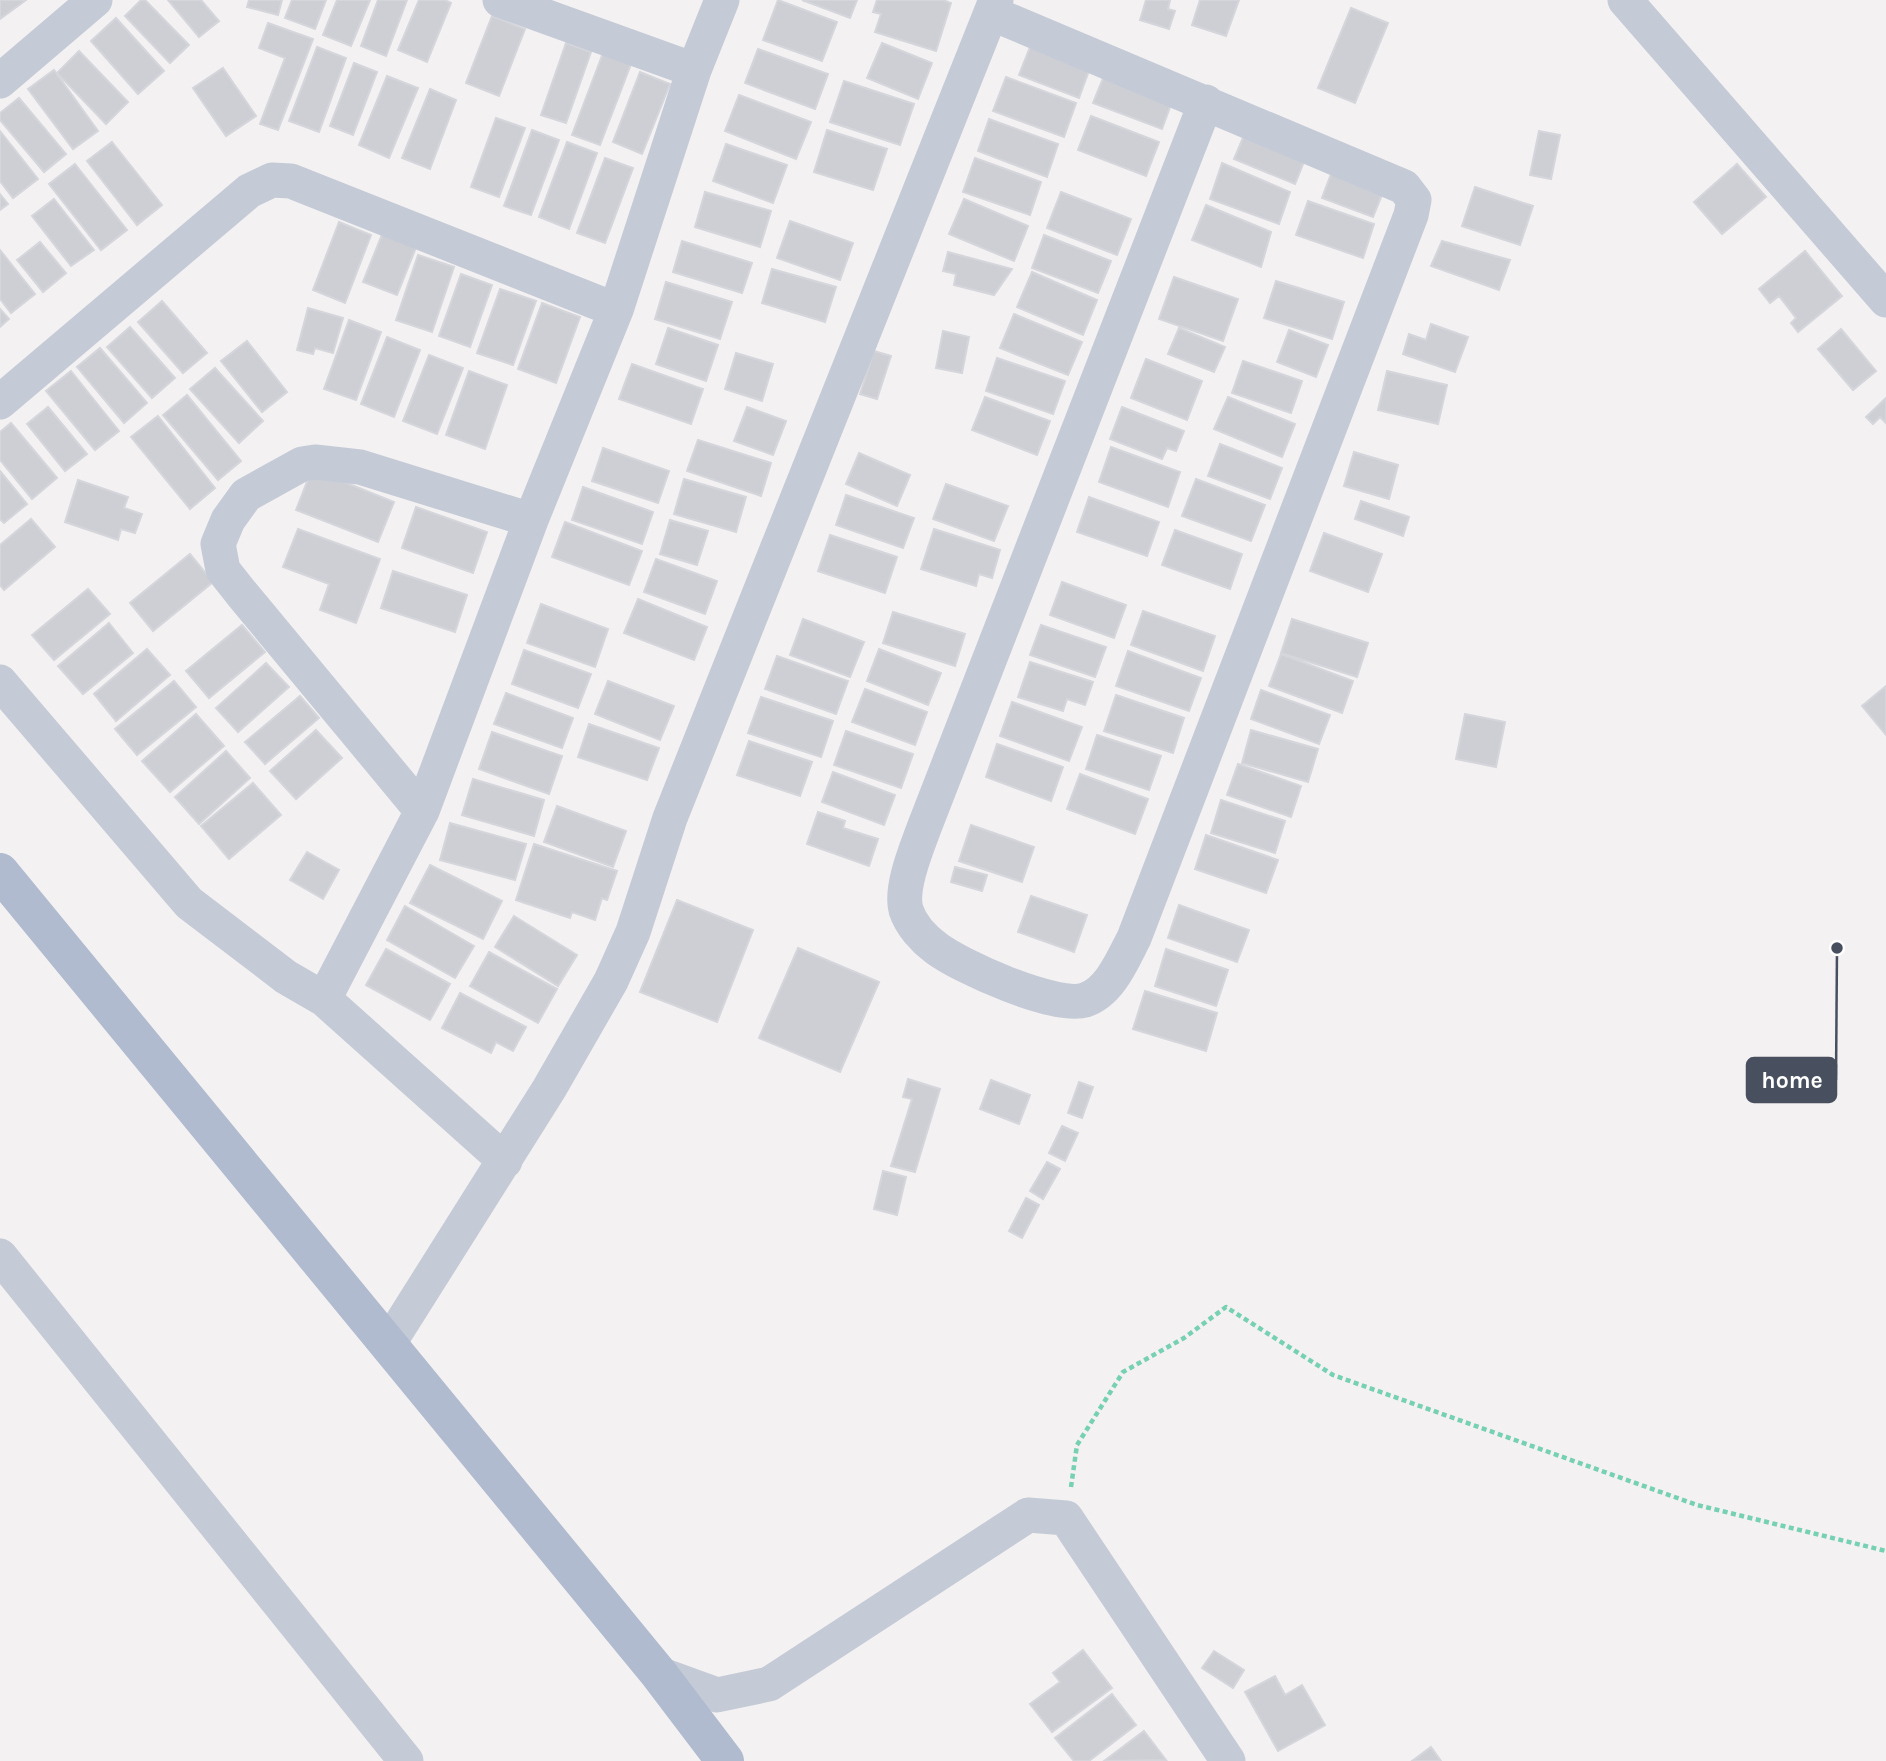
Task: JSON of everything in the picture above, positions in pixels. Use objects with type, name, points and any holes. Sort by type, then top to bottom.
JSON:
[{"type":"main road","points":[[0,872],[659,1674],[725,1761]]},
{"type":"street","points":[[0,81],[95,0]]},
{"type":"street","points":[[500,0],[694,70]]},
{"type":"street","points":[[324,999],[422,811],[531,520],[616,310],[694,70],[722,0]]},
{"type":"street","points":[[1625,0],[1886,300]]},
{"type":"street","points":[[389,1343],[505,1161],[611,981],[633,932],[670,818],[993,7],[1404,187],[1414,200],[1411,215],[1134,938],[1115,974],[1086,1000],[1048,999],[988,975],[937,949],[920,934],[907,912],[905,898],[912,861],[924,828],[1206,102]]},
{"type":"street","points":[[0,402],[249,191],[272,180],[291,181],[616,310]]},
{"type":"street","points":[[422,811],[223,570],[218,544],[228,520],[246,495],[302,464],[315,462],[360,467],[531,520]]},
{"type":"street","points":[[0,682],[189,903],[286,977],[324,999],[505,1161]]},
{"type":"street","points":[[0,1256],[406,1761]]},
{"type":"street","points":[[659,1674],[717,1695],[769,1684],[1028,1515],[1066,1518],[1228,1761]]},
{"type":"path","points":[[1066,1518],[1077,1445],[1123,1372],[1184,1338],[1226,1307],[1333,1375],[1697,1505],[1886,1550]]},
{"type":"building","points":[[0,0],[26,0],[0,19]]},
{"type":"building","points":[[141,0],[145,0],[189,45],[170,63],[125,16]]},
{"type":"building","points":[[168,0],[201,0],[219,21],[199,37]]},
{"type":"building","points":[[249,0],[282,0],[278,15],[247,7]]},
{"type":"building","points":[[292,0],[326,0],[315,29],[285,18]]},
{"type":"building","points":[[337,0],[370,0],[351,46],[323,35]]},
{"type":"building","points":[[378,0],[407,0],[386,56],[361,46]]},
{"type":"building","points":[[419,0],[445,0],[451,3],[427,62],[398,50]]},
{"type":"building","points":[[778,0],[837,22],[822,61],[763,40]]},
{"type":"building","points":[[802,0],[857,0],[850,18]]},
{"type":"building","points":[[877,0],[943,0],[951,3],[936,51],[875,32],[881,14],[873,12]]},
{"type":"building","points":[[1146,0],[1170,0],[1168,9],[1175,11],[1169,29],[1140,20]]},
{"type":"building","points":[[1200,0],[1239,0],[1226,36],[1192,25]]},
{"type":"building","points":[[1351,8],[1388,23],[1355,103],[1318,88]]},
{"type":"building","points":[[492,16],[525,29],[499,96],[466,83]]},
{"type":"building","points":[[116,18],[164,71],[138,94],[91,41]]},
{"type":"building","points":[[268,23],[313,39],[278,130],[260,124],[285,58],[259,48]]},
{"type":"building","points":[[1032,42],[1091,65],[1079,98],[1019,75]]},
{"type":"building","points":[[566,43],[591,52],[566,123],[541,115]]},
{"type":"building","points":[[882,43],[932,63],[918,99],[867,78]]},
{"type":"building","points":[[317,47],[346,58],[319,132],[289,121]]},
{"type":"building","points":[[758,49],[828,74],[815,109],[745,83]]},
{"type":"building","points":[[79,51],[128,102],[106,124],[57,73]]},
{"type":"building","points":[[603,53],[631,64],[600,145],[572,135]]},
{"type":"building","points":[[354,63],[377,72],[353,135],[330,126]]},
{"type":"building","points":[[223,68],[256,116],[226,136],[193,88]]},
{"type":"building","points":[[54,70],[98,131],[73,149],[28,89]]},
{"type":"building","points":[[1106,71],[1174,96],[1162,129],[1093,103]]},
{"type":"building","points":[[640,72],[670,84],[642,154],[613,142]]},
{"type":"building","points":[[387,76],[418,88],[389,158],[359,145]]},
{"type":"building","points":[[1006,77],[1076,103],[1064,137],[993,111]]},
{"type":"building","points":[[844,81],[914,104],[900,145],[830,122]]},
{"type":"building","points":[[430,89],[456,100],[430,169],[402,158]]},
{"type":"building","points":[[739,95],[811,122],[796,159],[725,131]]},
{"type":"building","points":[[19,98],[66,154],[44,172],[0,120],[0,113]]},
{"type":"building","points":[[1091,116],[1159,142],[1146,176],[1078,150]]},
{"type":"building","points":[[496,118],[525,128],[499,197],[471,187]]},
{"type":"building","points":[[989,119],[1058,144],[1047,177],[978,151]]},
{"type":"building","points":[[1247,128],[1308,152],[1295,184],[1234,159]]},
{"type":"building","points":[[532,130],[559,140],[531,215],[504,206]]},
{"type":"building","points":[[827,130],[887,149],[873,190],[814,172]]},
{"type":"building","points":[[0,131],[38,179],[13,198],[0,181]]},
{"type":"building","points":[[1539,131],[1560,135],[1551,179],[1530,175]]},
{"type":"building","points":[[112,142],[162,205],[137,225],[87,161]]},
{"type":"building","points":[[567,142],[597,153],[569,229],[539,217]]},
{"type":"building","points":[[726,144],[787,165],[773,203],[713,181]]},
{"type":"building","points":[[605,158],[633,168],[605,243],[577,233]]},
{"type":"building","points":[[975,158],[1041,182],[1030,215],[963,192]]},
{"type":"building","points":[[1222,163],[1290,192],[1279,224],[1210,199]]},
{"type":"building","points":[[75,164],[127,230],[101,250],[49,184]]},
{"type":"building","points":[[1737,164],[1766,197],[1722,234],[1694,202]]},
{"type":"building","points":[[1334,166],[1386,185],[1373,217],[1322,198]]},
{"type":"building","points":[[1475,187],[1533,206],[1520,245],[1462,226]]},
{"type":"building","points":[[705,192],[771,211],[760,247],[695,227]]},
{"type":"building","points":[[1061,192],[1131,219],[1117,255],[1047,228]]},
{"type":"building","points":[[0,194],[8,204],[0,210]]},
{"type":"building","points":[[54,199],[94,250],[71,266],[32,216]]},
{"type":"building","points":[[964,199],[1028,226],[1014,261],[949,234]]},
{"type":"building","points":[[1308,201],[1374,224],[1363,258],[1296,235]]},
{"type":"building","points":[[1206,205],[1271,232],[1261,267],[1192,240]]},
{"type":"building","points":[[790,221],[853,243],[840,280],[777,258]]},
{"type":"building","points":[[339,222],[371,235],[345,303],[313,290]]},
{"type":"building","points":[[383,232],[417,245],[397,295],[363,282]]},
{"type":"building","points":[[1044,235],[1111,261],[1098,293],[1032,268]]},
{"type":"building","points":[[682,241],[752,263],[742,293],[673,272]]},
{"type":"building","points":[[1442,241],[1510,260],[1499,290],[1431,266]]},
{"type":"building","points":[[40,242],[66,273],[43,292],[17,260]]},
{"type":"building","points":[[0,250],[35,294],[11,313],[0,299]]},
{"type":"building","points":[[1805,251],[1842,296],[1798,332],[1791,323],[1796,318],[1779,296],[1770,303],[1759,289]]},
{"type":"building","points":[[948,252],[1012,269],[994,295],[954,285],[956,274],[943,271]]},
{"type":"building","points":[[418,255],[454,267],[432,332],[396,320]]},
{"type":"building","points":[[772,269],[836,287],[825,322],[762,303]]},
{"type":"building","points":[[1032,272],[1097,300],[1083,335],[1017,307]]},
{"type":"building","points":[[461,274],[492,285],[470,347],[439,336]]},
{"type":"building","points":[[1174,277],[1238,299],[1223,341],[1159,319]]},
{"type":"building","points":[[1276,281],[1344,302],[1332,339],[1264,318]]},
{"type":"building","points":[[666,282],[732,302],[720,339],[655,319]]},
{"type":"building","points":[[500,289],[536,301],[513,365],[477,353]]},
{"type":"building","points":[[162,301],[207,353],[183,373],[138,322]]},
{"type":"building","points":[[542,303],[580,317],[556,383],[518,369]]},
{"type":"building","points":[[308,308],[343,318],[333,353],[315,348],[313,354],[297,350]]},
{"type":"building","points":[[0,309],[9,319],[0,327]]},
{"type":"building","points":[[1014,314],[1082,342],[1068,375],[1000,348]]},
{"type":"building","points":[[349,320],[381,332],[356,400],[324,389]]},
{"type":"building","points":[[1431,324],[1468,337],[1455,372],[1403,354],[1409,334],[1426,340]]},
{"type":"building","points":[[130,327],[175,378],[152,398],[107,347]]},
{"type":"building","points":[[668,328],[718,345],[706,381],[656,364]]},
{"type":"building","points":[[1179,328],[1225,347],[1214,372],[1168,354]]},
{"type":"building","points":[[1841,329],[1876,371],[1853,390],[1818,349]]},
{"type":"building","points":[[1289,330],[1328,345],[1316,377],[1277,362]]},
{"type":"building","points":[[943,331],[969,337],[962,373],[936,368]]},
{"type":"building","points":[[387,337],[420,350],[394,417],[361,404]]},
{"type":"building","points":[[247,341],[287,392],[262,412],[221,361]]},
{"type":"building","points":[[100,348],[147,403],[124,423],[77,367]]},
{"type":"building","points":[[874,351],[891,356],[877,399],[860,394]]},
{"type":"building","points":[[736,353],[773,364],[762,401],[725,389]]},
{"type":"building","points":[[429,355],[463,368],[437,434],[403,421]]},
{"type":"building","points":[[997,358],[1065,381],[1053,414],[986,391]]},
{"type":"building","points":[[1146,359],[1202,381],[1187,420],[1131,398]]},
{"type":"building","points":[[1243,361],[1302,381],[1291,413],[1232,393]]},
{"type":"building","points":[[632,364],[703,389],[691,424],[619,399]]},
{"type":"building","points":[[215,368],[263,421],[239,443],[190,389]]},
{"type":"building","points":[[71,371],[119,431],[95,450],[46,391]]},
{"type":"building","points":[[469,371],[507,385],[485,449],[446,435]]},
{"type":"building","points":[[1387,371],[1447,385],[1438,424],[1378,410]]},
{"type":"building","points":[[187,395],[241,461],[218,480],[163,415]]},
{"type":"building","points":[[985,397],[1050,421],[1037,455],[972,430]]},
{"type":"building","points":[[1228,397],[1295,424],[1282,457],[1214,429]]},
{"type":"building","points":[[1886,398],[1886,423],[1880,417],[1873,424],[1866,417]]},
{"type":"building","points":[[48,407],[87,454],[65,471],[27,424]]},
{"type":"building","points":[[747,407],[786,421],[773,455],[734,441]]},
{"type":"building","points":[[1122,407],[1184,431],[1176,451],[1167,448],[1162,459],[1110,439]]},
{"type":"building","points":[[158,416],[215,488],[190,509],[131,437]]},
{"type":"building","points":[[11,423],[57,478],[32,499],[0,460],[0,432]]},
{"type":"building","points":[[698,440],[771,463],[761,496],[687,471]]},
{"type":"building","points":[[1220,444],[1282,468],[1270,499],[1208,476]]},
{"type":"building","points":[[1111,447],[1180,472],[1168,507],[1099,482]]},
{"type":"building","points":[[603,448],[669,471],[658,503],[592,481]]},
{"type":"building","points":[[1354,452],[1398,465],[1389,499],[1344,486]]},
{"type":"building","points":[[859,453],[910,475],[897,506],[846,484]]},
{"type":"building","points":[[312,469],[394,502],[378,542],[296,510]]},
{"type":"building","points":[[0,471],[27,504],[4,523],[0,519]]},
{"type":"building","points":[[684,479],[746,497],[736,532],[674,514]]},
{"type":"building","points":[[1196,479],[1265,505],[1251,541],[1182,516]]},
{"type":"building","points":[[78,480],[128,497],[124,508],[142,514],[135,533],[121,529],[118,540],[65,522]]},
{"type":"building","points":[[946,484],[1008,506],[994,541],[933,519]]},
{"type":"building","points":[[583,487],[653,512],[642,544],[572,520]]},
{"type":"building","points":[[846,495],[914,518],[903,548],[836,525]]},
{"type":"building","points":[[1089,497],[1159,522],[1147,556],[1077,532]]},
{"type":"building","points":[[1361,501],[1409,517],[1403,536],[1355,519]]},
{"type":"building","points":[[416,507],[487,532],[473,573],[402,548]]},
{"type":"building","points":[[31,519],[55,547],[4,590],[0,585],[0,545]]},
{"type":"building","points":[[670,520],[708,531],[697,565],[660,554]]},
{"type":"building","points":[[565,522],[642,551],[629,585],[552,557]]},
{"type":"building","points":[[298,529],[380,559],[356,623],[320,610],[329,584],[283,567]]},
{"type":"building","points":[[934,529],[1000,550],[992,578],[979,574],[976,586],[921,569]]},
{"type":"building","points":[[1175,530],[1242,554],[1230,589],[1162,565]]},
{"type":"building","points":[[1324,533],[1382,554],[1368,592],[1310,571]]},
{"type":"building","points":[[830,535],[897,557],[885,593],[818,571]]},
{"type":"building","points":[[190,554],[213,582],[153,631],[130,603]]},
{"type":"building","points":[[656,559],[717,581],[705,614],[644,592]]},
{"type":"building","points":[[393,571],[467,595],[455,632],[381,608]]},
{"type":"building","points":[[1062,582],[1126,605],[1114,638],[1050,615]]},
{"type":"building","points":[[88,589],[110,614],[54,660],[32,635]]},
{"type":"building","points":[[638,599],[707,627],[694,660],[624,633]]},
{"type":"building","points":[[541,604],[608,629],[595,667],[527,643]]},
{"type":"building","points":[[1143,611],[1215,636],[1203,671],[1131,645]]},
{"type":"building","points":[[893,612],[965,634],[955,666],[883,643]]},
{"type":"building","points":[[803,619],[864,642],[850,677],[790,655]]},
{"type":"building","points":[[1292,619],[1368,643],[1357,677],[1281,653]]},
{"type":"building","points":[[109,623],[133,653],[83,694],[58,666]]},
{"type":"building","points":[[242,625],[265,652],[209,698],[186,671]]},
{"type":"building","points":[[1041,625],[1106,647],[1095,677],[1030,655]]},
{"type":"building","points":[[147,649],[170,675],[116,721],[94,694]]},
{"type":"building","points":[[879,649],[941,673],[928,705],[867,681]]},
{"type":"building","points":[[524,650],[591,674],[578,708],[512,684]]},
{"type":"building","points":[[1128,651],[1201,678],[1189,711],[1116,686]]},
{"type":"building","points":[[1281,654],[1353,681],[1342,713],[1269,686]]},
{"type":"building","points":[[777,656],[848,681],[836,714],[765,689]]},
{"type":"building","points":[[1030,662],[1093,682],[1085,705],[1067,699],[1063,711],[1018,697]]},
{"type":"building","points":[[266,663],[289,687],[238,732],[216,708]]},
{"type":"building","points":[[174,681],[196,707],[137,755],[115,729]]},
{"type":"building","points":[[608,681],[674,706],[660,740],[595,714]]},
{"type":"building","points":[[1886,686],[1886,735],[1862,706]]},
{"type":"building","points":[[865,689],[927,712],[915,745],[852,722]]},
{"type":"building","points":[[1261,690],[1330,715],[1319,744],[1251,719]]},
{"type":"building","points":[[506,693],[573,718],[562,748],[494,724]]},
{"type":"building","points":[[1116,695],[1184,718],[1173,753],[1104,731]]},
{"type":"building","points":[[300,696],[319,718],[265,764],[245,742]]},
{"type":"building","points":[[761,697],[833,721],[821,757],[748,733]]},
{"type":"building","points":[[1012,702],[1082,727],[1069,761],[1000,736]]},
{"type":"building","points":[[196,714],[224,746],[170,792],[142,761]]},
{"type":"building","points":[[1465,714],[1505,722],[1496,767],[1456,759]]},
{"type":"building","points":[[589,724],[659,748],[647,780],[578,757]]},
{"type":"building","points":[[316,730],[342,758],[296,799],[270,771]]},
{"type":"building","points":[[1251,730],[1318,749],[1308,782],[1242,763]]},
{"type":"building","points":[[846,731],[913,754],[901,788],[834,765]]},
{"type":"building","points":[[492,732],[562,756],[549,794],[479,769]]},
{"type":"building","points":[[1097,735],[1161,756],[1149,790],[1086,769]]},
{"type":"building","points":[[749,741],[812,762],[800,796],[737,775]]},
{"type":"building","points":[[997,744],[1063,767],[1051,801],[986,777]]},
{"type":"building","points":[[226,751],[250,778],[199,824],[175,797]]},
{"type":"building","points":[[1238,764],[1301,786],[1291,817],[1227,795]]},
{"type":"building","points":[[833,772],[895,795],[884,825],[822,802]]},
{"type":"building","points":[[1080,774],[1148,799],[1135,834],[1067,809]]},
{"type":"building","points":[[473,779],[544,800],[534,836],[462,815]]},
{"type":"building","points":[[253,783],[281,815],[229,859],[201,826]]},
{"type":"building","points":[[1221,800],[1285,821],[1275,853],[1211,833]]},
{"type":"building","points":[[557,806],[626,831],[613,867],[544,842]]},
{"type":"building","points":[[818,812],[845,821],[843,828],[878,839],[869,866],[807,844]]},
{"type":"building","points":[[450,823],[526,844],[515,880],[440,860]]},
{"type":"building","points":[[971,825],[1034,847],[1022,882],[959,861]]},
{"type":"building","points":[[1206,835],[1278,860],[1266,893],[1195,869]]},
{"type":"building","points":[[534,844],[617,871],[607,900],[602,898],[595,920],[572,912],[570,918],[516,900]]},
{"type":"building","points":[[307,852],[339,870],[323,899],[290,880]]},
{"type":"building","points":[[430,865],[502,901],[483,939],[410,903]]},
{"type":"building","points":[[955,867],[987,875],[982,891],[951,882]]},
{"type":"building","points":[[1031,896],[1087,915],[1074,952],[1018,932]]},
{"type":"building","points":[[677,900],[753,930],[717,1022],[640,992]]},
{"type":"building","points":[[1179,905],[1249,930],[1237,962],[1168,938]]},
{"type":"building","points":[[405,906],[474,946],[455,978],[387,940]]},
{"type":"building","points":[[514,916],[577,955],[558,986],[495,947]]},
{"type":"building","points":[[798,948],[879,982],[840,1072],[759,1038]]},
{"type":"building","points":[[386,949],[450,984],[430,1020],[366,985]]},
{"type":"building","points":[[1166,949],[1228,970],[1216,1006],[1155,986]]},
{"type":"building","points":[[489,952],[557,989],[538,1023],[470,986]]},
{"type":"building","points":[[1145,991],[1217,1013],[1206,1051],[1133,1029]]},
{"type":"building","points":[[460,993],[526,1027],[513,1051],[496,1042],[491,1053],[442,1028]]},
{"type":"building","points":[[908,1079],[940,1089],[915,1172],[891,1166],[912,1099],[903,1097]]},
{"type":"building","points":[[991,1080],[1030,1095],[1019,1124],[980,1109]]},
{"type":"building","points":[[1079,1082],[1093,1087],[1082,1118],[1068,1113]]},
{"type":"building","points":[[1062,1126],[1078,1133],[1065,1161],[1049,1153]]},
{"type":"building","points":[[1047,1162],[1060,1169],[1043,1199],[1030,1191]]},
{"type":"building","points":[[883,1171],[906,1177],[897,1215],[874,1209]]},
{"type":"building","points":[[1026,1198],[1039,1205],[1022,1238],[1009,1231]]},
{"type":"building","points":[[1083,1650],[1112,1688],[1052,1732],[1030,1704],[1060,1682],[1053,1673]]},
{"type":"building","points":[[1214,1651],[1244,1670],[1233,1688],[1202,1668]]},
{"type":"building","points":[[1275,1676],[1285,1695],[1302,1685],[1325,1725],[1278,1751],[1245,1692]]},
{"type":"building","points":[[1112,1694],[1136,1725],[1089,1761],[1074,1761],[1055,1738]]},
{"type":"building","points":[[1144,1731],[1166,1760],[1104,1761]]},
{"type":"building","points":[[1431,1747],[1441,1761],[1412,1761]]},
{"type":"place","name":"home","points":[[1837,948]]}]
